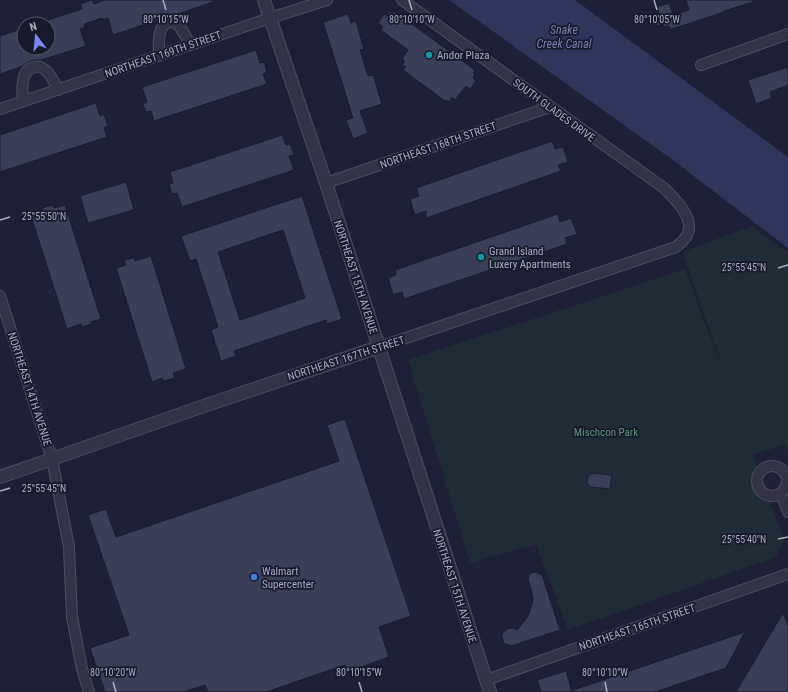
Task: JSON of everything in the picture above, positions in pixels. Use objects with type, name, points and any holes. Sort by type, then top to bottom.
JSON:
[{"type":"street","name":"NORTHEAST 15TH AVENUE","points":[[264,0],[326,183],[490,692]]},
{"type":"street","name":"NORTHEAST 169TH STREET","points":[[0,109],[327,0]]},
{"type":"street","name":"SOUTH GLADES DRIVE","points":[[402,0],[664,188],[684,211],[689,226],[688,233]]},
{"type":"street","points":[[159,56],[160,32],[166,23],[174,22],[180,27],[191,45]]},
{"type":"street","points":[[701,65],[788,34]]},
{"type":"street","points":[[23,101],[22,87],[24,77],[27,71],[32,67],[38,66],[45,69],[58,90]]},
{"type":"street","name":"NORTHEAST 168TH STREET","points":[[326,183],[550,107]]},
{"type":"street","name":"NORTHEAST 167TH STREET","points":[[0,476],[207,404],[676,247],[683,241],[688,233]]},
{"type":"street","name":"NORTHEAST 14TH AVENUE","points":[[0,296],[52,459],[69,547],[72,617],[82,668],[90,692]]},
{"type":"street","points":[[781,494],[788,512]]},
{"type":"street","name":"NORTHEAST 165TH STREET","points":[[486,680],[788,574]]},
{"type":"green space","name":"Mischcon Park","points":[[752,226],[788,253],[788,452],[785,444],[753,455],[784,540],[776,557],[568,630],[536,544],[470,563],[408,360],[685,269],[727,383],[683,252]]},
{"type":"water","name":"Snake Creek Canal","points":[[449,0],[575,0],[788,157],[788,248],[670,158]]},
{"type":"building","points":[[92,0],[94,4],[105,0],[213,0],[213,2],[113,35],[108,18],[103,20],[102,18],[84,24],[85,27],[80,29],[86,46],[56,55],[56,17],[82,9],[80,4]]},
{"type":"building","points":[[686,0],[752,0],[753,2],[672,29],[670,29],[669,26],[664,27],[663,24],[657,26],[654,17],[660,15],[657,7],[669,3],[673,15],[689,10]]},
{"type":"building","name":"Andor Plaza","points":[[390,11],[393,13],[394,11],[475,70],[473,73],[475,74],[473,78],[476,81],[470,89],[466,86],[455,100],[452,97],[449,102],[446,100],[445,101],[403,70],[406,67],[402,65],[405,61],[402,59],[408,50],[381,30],[383,27],[378,23],[384,14],[387,16]]},
{"type":"building","points":[[348,14],[351,23],[356,21],[364,49],[360,50],[368,76],[373,75],[382,104],[360,111],[368,133],[353,139],[346,120],[353,118],[323,22]]},
{"type":"building","points":[[16,31],[16,56],[54,56],[28,62],[23,66],[0,74],[0,36]]},
{"type":"building","points":[[256,50],[260,63],[264,62],[267,72],[263,74],[267,84],[154,121],[151,111],[146,112],[143,104],[147,102],[142,87]]},
{"type":"building","points":[[788,67],[788,85],[770,92],[772,98],[756,104],[748,80]]},
{"type":"building","points":[[96,103],[100,116],[104,114],[108,126],[104,128],[107,137],[0,172],[0,135]]},
{"type":"building","points":[[282,135],[286,145],[290,144],[294,155],[289,156],[294,170],[182,207],[177,193],[172,194],[169,184],[173,183],[170,172]]},
{"type":"building","points":[[552,141],[555,149],[563,147],[568,162],[558,165],[561,171],[426,218],[426,211],[415,215],[410,199],[419,196],[416,188]]},
{"type":"building","points":[[126,182],[134,210],[88,223],[80,196]]},
{"type":"building","points":[[302,196],[342,319],[327,324],[326,320],[234,351],[236,356],[221,361],[211,330],[218,327],[196,259],[190,261],[181,236]],"holes":[[[283,230],[305,298],[240,320],[218,252]]]},
{"type":"building","points":[[53,205],[54,208],[65,205],[101,319],[82,327],[81,324],[67,329],[31,216],[44,212],[42,208]]},
{"type":"building","name":"Grand Island Luxery Apartments","points":[[558,214],[560,222],[571,218],[577,234],[565,238],[567,244],[404,299],[402,292],[393,295],[388,278],[396,275],[395,270]]},
{"type":"building","points":[[151,256],[186,369],[173,373],[175,378],[164,381],[162,378],[152,382],[116,268],[126,265],[124,260],[134,258],[135,261]]},
{"type":"building","name":"Walmart Supercenter","points":[[345,419],[411,616],[379,627],[389,657],[347,672],[345,665],[266,692],[208,692],[205,685],[184,692],[105,692],[90,648],[129,635],[88,515],[106,509],[116,537],[339,461],[327,425]]},
{"type":"building","points":[[592,473],[612,475],[610,489],[590,487],[587,483],[588,476]]},
{"type":"building","points":[[536,572],[542,575],[560,630],[511,646],[505,644],[502,634],[507,629],[513,628],[517,630],[529,614],[533,599],[528,579],[531,573]]},
{"type":"building","points":[[783,613],[788,625],[788,692],[736,692]]},
{"type":"building","points":[[745,632],[726,668],[655,692],[574,692],[573,690]]},
{"type":"building","points":[[566,671],[572,692],[541,692],[537,680]]},
{"type":"place","name":"Andor Plaza","points":[[429,55]]},
{"type":"place","name":"Grand Island Luxery Apartments","points":[[481,257]]},
{"type":"place","name":"Walmart Supercenter","points":[[254,577]]}]
